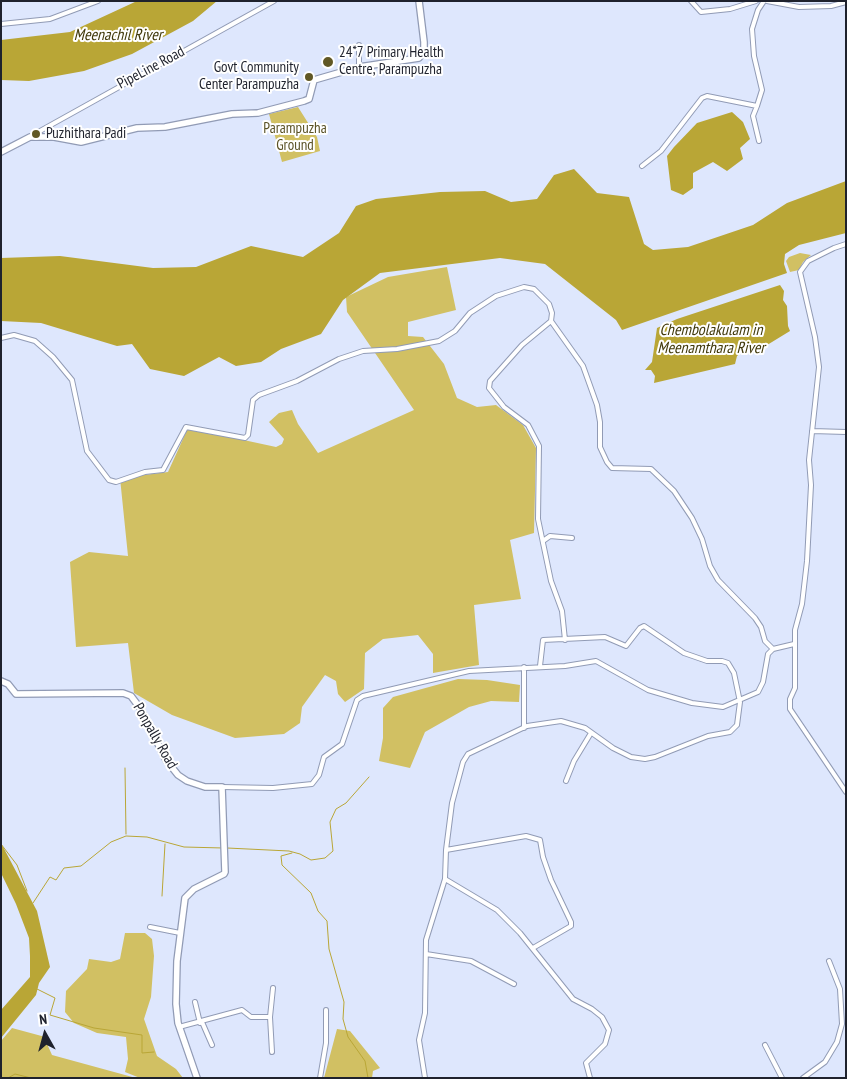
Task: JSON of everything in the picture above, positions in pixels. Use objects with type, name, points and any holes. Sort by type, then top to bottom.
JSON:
[{"type":"main road","points":[[1,152],[30,137],[54,137],[81,142],[137,128],[165,127],[232,114],[258,113],[304,102],[309,98],[314,80],[359,67],[419,58],[424,51],[419,1]]},
{"type":"main road","name":"Ponpally Road","points":[[1,682],[8,684],[16,694],[123,693],[131,696],[140,708],[166,760],[178,775],[187,781],[205,787],[222,787]]},
{"type":"main road","points":[[197,1078],[180,1027],[176,1004],[180,933],[185,898],[194,889],[224,874],[222,787]]},
{"type":"street","points":[[1,24],[50,19],[98,1]]},
{"type":"street","name":"PipeLine Road","points":[[30,137],[57,120],[274,1]]},
{"type":"street","points":[[691,1],[701,12],[730,9],[756,1]]},
{"type":"street","points":[[760,141],[753,116],[762,90],[754,56],[752,30],[758,10],[765,1],[799,7],[831,6],[846,2]]},
{"type":"street","points":[[358,45],[359,67]]},
{"type":"street","points":[[642,166],[661,151],[702,98],[707,96],[757,106]]},
{"type":"street","points":[[845,789],[790,709],[790,699],[795,688],[796,658],[794,644],[807,561],[812,431],[818,367],[815,337],[800,272],[808,260],[846,244]]},
{"type":"street","points":[[1,338],[14,335],[35,341],[53,357],[72,380],[87,451],[108,480],[116,482],[144,472],[163,470],[186,427],[245,438],[248,435],[253,400],[259,395],[297,381],[339,359],[363,351],[439,341],[455,331],[470,313],[478,307],[513,290],[524,287],[534,289],[541,293],[549,304],[552,313],[551,321],[583,366],[597,405],[600,422],[600,447],[607,462],[612,468],[651,469],[674,491],[692,518],[702,539],[710,566],[718,580],[755,618],[761,627],[765,641],[773,649]]},
{"type":"street","points":[[551,321],[522,344],[490,381],[489,388],[504,407],[528,425],[539,446],[538,510],[552,581],[562,611],[565,640]]},
{"type":"street","points":[[812,431],[846,432]]},
{"type":"street","points":[[543,541],[550,536],[572,538]]},
{"type":"street","points":[[424,1078],[419,1040],[425,1013],[426,940],[432,915],[445,879],[446,850],[452,803],[465,758],[472,751],[524,728],[561,721],[584,728],[613,748],[631,757],[655,757],[708,736],[735,730],[740,702],[734,673],[728,663],[707,661],[684,653],[644,626],[626,646],[605,636],[544,640],[540,666]]},
{"type":"street","points":[[222,787],[273,788],[312,784],[319,775],[324,757],[342,744],[357,700],[363,696],[469,671],[596,662],[612,669],[624,679],[671,698],[723,707],[740,702],[758,692],[763,682],[768,654],[773,649],[794,644]]},
{"type":"street","points":[[524,667],[524,728]]},
{"type":"street","points":[[566,781],[574,761],[591,733]]},
{"type":"street","points":[[446,850],[526,836],[540,840],[543,857],[551,880],[571,922],[571,926],[533,948]]},
{"type":"street","points":[[445,879],[497,910],[533,948],[573,999],[592,1009],[602,1017],[609,1030],[605,1044],[586,1063],[590,1078]]},
{"type":"street","points":[[150,927],[180,933]]},
{"type":"street","points":[[426,954],[471,960],[514,984]]},
{"type":"street","points":[[803,1078],[826,1062],[837,1042],[842,1024],[840,989],[829,961]]},
{"type":"street","points":[[272,1052],[270,1017],[273,988]]},
{"type":"street","points":[[195,1002],[201,1023],[212,1044]]},
{"type":"street","points":[[180,1027],[201,1023],[242,1010],[251,1017],[270,1017]]},
{"type":"street","points":[[320,1078],[326,1043],[326,1010]]},
{"type":"street","points":[[765,1045],[782,1078]]},
{"type":"green space","name":"Parampuzha Ground","points":[[298,107],[317,137],[320,151],[282,162],[269,114]]},
{"type":"green space","points":[[800,253],[811,255],[803,262],[799,270],[790,272],[786,261],[789,257]]},
{"type":"green space","points":[[447,267],[456,310],[408,322],[408,336],[423,337],[444,364],[457,398],[477,407],[496,405],[523,425],[536,448],[534,533],[510,540],[521,599],[474,605],[479,665],[433,673],[433,654],[418,635],[383,639],[365,653],[364,689],[345,702],[338,694],[336,681],[325,675],[302,707],[300,723],[284,734],[235,738],[172,715],[134,693],[128,643],[76,647],[70,562],[89,552],[128,556],[120,478],[168,472],[188,428],[276,447],[282,444],[284,439],[269,422],[279,413],[292,410],[298,424],[318,453],[414,410],[347,312],[346,297],[388,277]]},
{"type":"green space","points":[[458,679],[487,680],[520,685],[519,702],[491,701],[469,707],[425,732],[410,768],[379,761],[383,738],[383,708],[393,697]]},
{"type":"green space","points":[[125,933],[145,933],[152,939],[154,956],[151,997],[144,1019],[157,1056],[176,1069],[183,1078],[140,1078],[125,1072],[128,1059],[126,1037],[97,1033],[74,1023],[65,1012],[66,991],[87,969],[89,959],[111,962],[120,959]]},
{"type":"green space","points":[[12,1028],[49,1038],[48,1046],[52,1055],[136,1078],[1,1078],[1,1041]]},
{"type":"green space","points":[[337,1029],[350,1031],[380,1068],[373,1071],[372,1078],[324,1078]]},
{"type":"water","name":"Meenachil River","points":[[137,1],[217,1],[193,21],[132,54],[84,71],[29,81],[1,80],[1,40],[70,32]]},
{"type":"water","points":[[732,112],[743,122],[750,139],[740,148],[743,159],[727,171],[713,162],[693,173],[693,188],[683,195],[671,190],[667,156],[674,147],[697,123]]},
{"type":"water","points":[[574,169],[597,193],[629,197],[644,244],[653,250],[688,247],[753,225],[787,203],[846,181],[846,233],[799,245],[785,254],[784,264],[787,273],[622,330],[616,320],[545,264],[500,258],[380,273],[343,300],[321,334],[281,349],[261,362],[236,366],[219,357],[184,376],[150,369],[132,344],[117,346],[41,323],[1,321],[1,258],[60,256],[153,268],[196,267],[251,246],[303,257],[339,233],[356,206],[376,199],[440,192],[485,191],[511,202],[537,199],[554,175]]},
{"type":"water","name":"Chembolakulam in Meenamthara River","points":[[780,285],[784,291],[783,300],[787,306],[790,331],[754,353],[744,350],[737,356],[735,364],[654,383],[655,376],[651,370],[645,370],[652,362],[657,328],[677,319]]},
{"type":"water","points":[[1,843],[37,911],[50,967],[39,983],[36,995],[1,1038],[1,1010],[30,977],[30,956],[29,938],[16,904],[1,873]]},
{"type":"waterway","points":[[125,768],[126,834]]},
{"type":"waterway","points":[[227,848],[289,851],[311,860],[325,858],[333,851],[330,822],[336,809],[346,803],[369,777]]},
{"type":"waterway","points":[[33,903],[50,877],[56,880],[64,868],[81,866],[111,842],[126,836],[147,837],[184,847],[223,848]]},
{"type":"waterway","points":[[1,844],[17,865],[27,891]]},
{"type":"waterway","points":[[162,896],[165,844]]},
{"type":"waterway","points":[[292,853],[281,856],[282,865],[311,893],[318,911],[327,921],[329,949],[344,1002],[343,1019],[348,1037],[365,1061],[368,1078]]},
{"type":"waterway","points":[[37,989],[55,998],[50,1015],[94,1028],[142,1035],[142,1053],[154,1052]]},
{"type":"waterway","points":[[8,1078],[15,1074],[31,1078]]},
{"type":"place","name":"24*7 Primary Health Centre, Parampuzha","points":[[328,62]]},
{"type":"place","name":"Govt Community Center Parampuzha","points":[[309,77]]},
{"type":"place","name":"Puzhithara Padi","points":[[36,134]]}]
